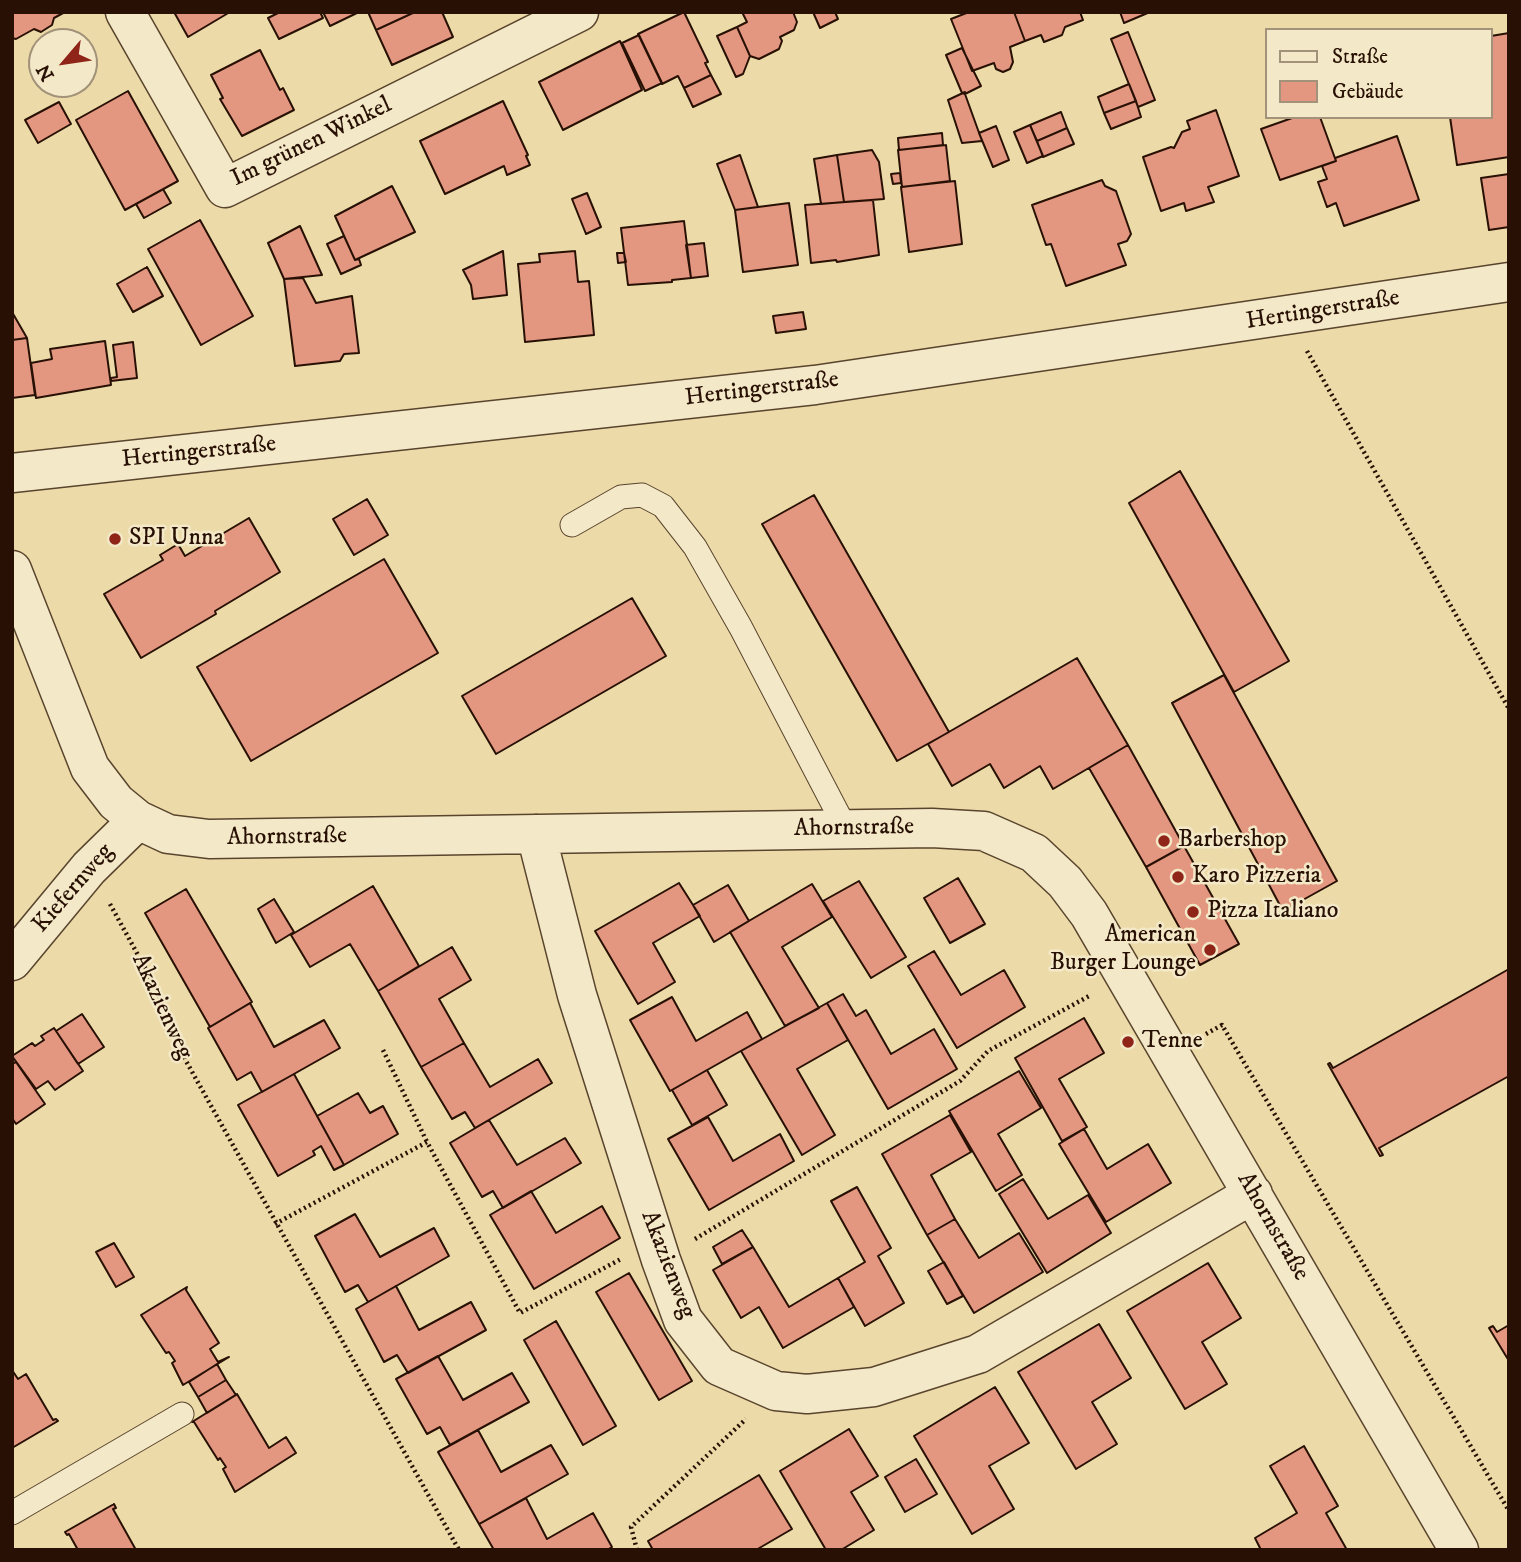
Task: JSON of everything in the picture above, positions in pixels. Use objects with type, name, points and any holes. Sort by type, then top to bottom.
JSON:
[{"type":"street","name":"Im grünen Winkel","points":[[125,12],[225,188],[579,12]]},
{"type":"street","name":"Hertingerstraße","points":[[12,473],[815,385],[1509,282]]},
{"type":"street","name":"Ahornstraße","points":[[12,570],[90,768],[116,802],[138,820],[168,834],[209,839],[932,828],[984,831],[1034,853],[1065,882],[1089,914],[1459,1550]]},
{"type":"street","name":"Kiefernweg","points":[[12,961],[89,868],[138,820]]},
{"type":"street","name":"Akazienweg","points":[[536,834],[577,995],[658,1250],[684,1320],[719,1366],[776,1391],[807,1394],[874,1387],[978,1353],[1253,1194]]},
{"type":"lane","points":[[572,525],[621,498],[642,495],[663,506],[695,547],[741,628],[846,829]]},
{"type":"lane","points":[[12,1513],[182,1414]]},
{"type":"path","points":[[1288,316],[1509,709]]},
{"type":"path","name":"Akazienweg","points":[[89,868],[155,986],[186,1061],[459,1550]]},
{"type":"path","points":[[383,1050],[427,1142],[520,1313],[658,1250],[960,1081],[988,1051],[1126,976]]},
{"type":"path","points":[[1172,1054],[1222,1025],[1509,1511]]},
{"type":"path","points":[[275,1224],[427,1142]]},
{"type":"path","points":[[637,1550],[631,1527],[776,1391]]},
{"type":"building","points":[[12,12],[65,12],[54,18],[52,25],[47,28],[28,28],[28,32],[16,39],[12,38]]},
{"type":"building","points":[[174,12],[230,12],[188,37]]},
{"type":"building","points":[[280,12],[320,12],[323,18],[279,39],[268,18]]},
{"type":"building","points":[[323,12],[359,12],[330,26]]},
{"type":"building","points":[[368,12],[415,12],[376,30]]},
{"type":"building","points":[[415,12],[442,12],[453,37],[392,65],[376,30]]},
{"type":"building","points":[[684,12],[708,62],[705,63],[711,75],[684,88],[678,76],[662,84],[638,34]]},
{"type":"building","points":[[742,12],[793,12],[797,22],[794,30],[780,37],[782,41],[779,49],[759,59],[750,56],[737,27],[747,22]]},
{"type":"building","points":[[813,12],[835,12],[838,19],[820,28]]},
{"type":"building","points":[[969,12],[1014,12],[1025,41],[1010,47],[1013,62],[1010,69],[1003,72],[996,69],[994,63],[972,71],[951,19]]},
{"type":"building","points":[[1014,12],[1080,12],[1083,20],[1065,27],[1062,35],[1044,42],[1041,35],[1025,41]]},
{"type":"building","points":[[1120,12],[1150,12],[1124,23]]},
{"type":"building","points":[[737,27],[750,56],[743,74],[736,77],[717,36]]},
{"type":"building","points":[[1128,32],[1155,100],[1138,107],[1111,39]]},
{"type":"building","points":[[1509,33],[1509,157],[1457,165],[1450,119],[1493,119],[1493,36]]},
{"type":"building","points":[[639,35],[662,83],[645,91],[622,43]]},
{"type":"building","points":[[620,41],[642,90],[563,130],[539,82]]},
{"type":"building","points":[[962,48],[981,86],[965,94],[962,93],[946,55]]},
{"type":"building","points":[[260,50],[280,90],[283,88],[294,110],[242,136],[220,99],[223,98],[211,75]]},
{"type":"building","points":[[711,75],[721,94],[693,107],[684,88]]},
{"type":"building","points":[[1129,84],[1136,101],[1104,113],[1098,97]]},
{"type":"building","points":[[128,91],[178,181],[125,210],[76,120]]},
{"type":"building","points":[[965,92],[982,141],[962,143],[948,100]]},
{"type":"building","points":[[503,101],[530,165],[507,175],[504,166],[445,194],[420,141]]},
{"type":"building","points":[[1136,101],[1141,117],[1111,129],[1104,113]]},
{"type":"building","points":[[59,102],[71,124],[38,143],[25,120]]},
{"type":"building","points":[[1216,110],[1239,176],[1208,187],[1214,202],[1186,211],[1184,203],[1161,211],[1143,157],[1174,148],[1182,132],[1190,129],[1187,121]]},
{"type":"building","points":[[1061,112],[1067,128],[1037,141],[1030,125]]},
{"type":"building","points":[[1289,119],[1321,119],[1336,161],[1280,180],[1261,129]]},
{"type":"building","points":[[1030,125],[1043,156],[1027,163],[1014,132]]},
{"type":"building","points":[[996,126],[1009,160],[993,167],[979,133]]},
{"type":"building","points":[[1067,128],[1074,144],[1043,157],[1037,141]]},
{"type":"building","points":[[942,133],[943,145],[899,150],[898,138]]},
{"type":"building","points":[[1397,136],[1419,200],[1344,226],[1336,203],[1327,207],[1318,182],[1327,179],[1322,166],[1336,161],[1335,158]]},
{"type":"building","points":[[946,145],[950,181],[902,187],[898,150]]},
{"type":"building","points":[[872,150],[879,162],[884,199],[844,202],[837,155]]},
{"type":"building","points":[[740,155],[758,207],[735,210],[717,164]]},
{"type":"building","points":[[837,155],[844,202],[821,204],[814,159]]},
{"type":"building","points":[[900,173],[901,183],[893,184],[891,174]]},
{"type":"building","points":[[1509,174],[1509,227],[1489,230],[1481,178]]},
{"type":"building","points":[[1102,180],[1105,186],[1116,191],[1131,234],[1127,241],[1118,244],[1126,265],[1066,286],[1051,244],[1046,245],[1032,205]]},
{"type":"building","points":[[955,181],[962,244],[909,252],[901,187]]},
{"type":"building","points":[[392,186],[415,232],[355,260],[335,216]]},
{"type":"building","points":[[163,189],[171,203],[144,218],[136,204]]},
{"type":"building","points":[[587,193],[601,227],[586,234],[572,199]]},
{"type":"building","points":[[873,200],[879,255],[811,263],[805,205]]},
{"type":"building","points":[[789,203],[798,265],[743,272],[735,210]]},
{"type":"building","points":[[200,220],[253,316],[201,345],[148,249]]},
{"type":"building","points":[[684,221],[691,278],[628,285],[621,228]]},
{"type":"building","points":[[300,226],[322,275],[284,279],[268,243]]},
{"type":"building","points":[[344,236],[355,260],[359,259],[361,265],[341,274],[327,244]]},
{"type":"building","points":[[704,243],[708,276],[691,278],[686,245]]},
{"type":"building","points":[[503,251],[507,295],[473,299],[471,285],[463,270]]},
{"type":"building","points":[[575,251],[578,282],[589,281],[594,335],[525,342],[518,264],[540,262],[539,254]]},
{"type":"building","points":[[617,253],[624,253],[626,262],[618,263]]},
{"type":"building","points":[[147,267],[163,296],[133,312],[117,284]]},
{"type":"building","points":[[303,278],[316,303],[352,296],[359,353],[344,354],[340,361],[295,366],[284,279]]},
{"type":"building","points":[[12,312],[27,338],[12,340]]},
{"type":"building","points":[[803,312],[806,329],[776,333],[773,316]]},
{"type":"building","points":[[27,338],[35,395],[12,398],[12,340]]},
{"type":"building","points":[[105,341],[111,385],[36,398],[31,363],[52,359],[50,349]]},
{"type":"building","points":[[133,342],[137,378],[111,381],[111,378],[117,377],[113,345]]},
{"type":"building","points":[[1180,471],[1289,661],[1234,692],[1129,503]]},
{"type":"building","points":[[814,495],[949,732],[897,761],[762,524]]},
{"type":"building","points":[[367,499],[388,535],[354,555],[333,519]]},
{"type":"building","points":[[249,518],[280,572],[141,658],[104,594],[163,560],[160,555],[178,544],[185,556]]},
{"type":"building","points":[[384,559],[438,653],[251,761],[197,667]]},
{"type":"building","points":[[632,598],[666,656],[496,754],[462,696]]},
{"type":"building","points":[[1077,658],[1128,745],[1053,789],[1040,766],[1004,788],[990,764],[952,786],[928,744]]},
{"type":"building","points":[[1224,675],[1337,881],[1283,911],[1172,703]]},
{"type":"building","points":[[1128,745],[1184,846],[1146,867],[1089,768]]},
{"type":"building","points":[[1184,846],[1239,944],[1200,965],[1146,867]]},
{"type":"building","points":[[958,878],[985,924],[950,943],[924,898]]},
{"type":"building","points":[[859,881],[906,957],[871,978],[823,901]]},
{"type":"building","points":[[679,883],[700,916],[653,943],[675,982],[638,1004],[595,931]]},
{"type":"building","points":[[812,884],[832,917],[782,947],[819,1008],[785,1026],[730,932]]},
{"type":"building","points":[[728,885],[749,921],[714,942],[693,905]]},
{"type":"building","points":[[373,886],[419,966],[378,991],[350,944],[310,967],[291,935]]},
{"type":"building","points":[[186,889],[252,1002],[210,1027],[145,913]]},
{"type":"building","points":[[274,899],[294,932],[276,943],[258,909]]},
{"type":"building","points":[[452,947],[471,980],[439,999],[464,1043],[421,1067],[378,991]]},
{"type":"building","points":[[934,951],[961,995],[1004,970],[1025,1007],[957,1048],[908,966]]},
{"type":"building","points":[[1509,969],[1509,1076],[1379,1148],[1383,1155],[1380,1156],[1328,1064],[1333,1068]]},
{"type":"building","points":[[843,994],[856,1016],[866,1010],[891,1054],[934,1029],[957,1069],[888,1109],[827,1003]]},
{"type":"building","points":[[672,997],[696,1041],[747,1012],[762,1039],[670,1091],[630,1020]]},
{"type":"building","points":[[250,1003],[274,1047],[324,1020],[340,1048],[262,1092],[251,1072],[237,1080],[208,1028]]},
{"type":"building","points":[[827,1003],[848,1040],[797,1069],[835,1135],[802,1155],[741,1051]]},
{"type":"building","points":[[82,1014],[104,1047],[78,1064],[56,1031]]},
{"type":"building","points":[[1084,1018],[1104,1053],[1059,1079],[1087,1127],[1062,1141],[1015,1058]]},
{"type":"building","points":[[54,1028],[83,1071],[55,1090],[48,1081],[36,1089],[12,1056],[32,1043],[35,1046],[44,1040],[41,1036]]},
{"type":"building","points":[[464,1043],[490,1087],[538,1059],[552,1083],[475,1128],[465,1112],[452,1119],[421,1067]]},
{"type":"building","points":[[16,1062],[45,1104],[16,1124],[12,1118],[12,1064]]},
{"type":"building","points":[[707,1070],[727,1105],[692,1125],[672,1090]]},
{"type":"building","points":[[1019,1071],[1041,1108],[998,1134],[1022,1175],[996,1191],[949,1111]]},
{"type":"building","points":[[294,1074],[344,1165],[334,1170],[321,1146],[313,1151],[315,1155],[278,1176],[238,1105]]},
{"type":"building","points":[[358,1093],[370,1113],[383,1106],[398,1134],[344,1165],[317,1116]]},
{"type":"building","points":[[950,1115],[971,1152],[931,1175],[955,1219],[927,1235],[882,1154]]},
{"type":"building","points":[[708,1117],[733,1161],[780,1134],[794,1161],[709,1210],[668,1139]]},
{"type":"building","points":[[489,1120],[517,1165],[565,1138],[581,1163],[503,1208],[493,1191],[482,1197],[450,1143]]},
{"type":"building","points":[[1084,1129],[1107,1169],[1148,1144],[1171,1183],[1106,1222],[1059,1144]]},
{"type":"building","points":[[1023,1179],[1048,1219],[1088,1195],[1111,1233],[1047,1273],[999,1194]]},
{"type":"building","points":[[857,1187],[891,1248],[878,1256],[904,1303],[865,1326],[838,1278],[865,1262],[831,1201]]},
{"type":"building","points":[[531,1191],[556,1233],[602,1206],[620,1238],[534,1289],[490,1215]]},
{"type":"building","points":[[355,1214],[380,1257],[434,1228],[449,1256],[368,1302],[358,1285],[345,1292],[315,1236]]},
{"type":"building","points":[[955,1219],[979,1258],[1019,1233],[1043,1272],[974,1313],[927,1235]]},
{"type":"building","points":[[742,1230],[753,1247],[722,1264],[713,1247]]},
{"type":"building","points":[[114,1243],[134,1277],[116,1287],[96,1252]]},
{"type":"building","points":[[753,1247],[789,1307],[838,1278],[854,1307],[783,1348],[759,1307],[741,1318],[713,1270]]},
{"type":"building","points":[[944,1262],[963,1296],[947,1304],[928,1271]]},
{"type":"building","points":[[1208,1263],[1241,1318],[1202,1342],[1227,1384],[1185,1409],[1127,1311]]},
{"type":"building","points":[[629,1273],[692,1381],[659,1400],[596,1292]]},
{"type":"building","points":[[396,1286],[419,1330],[471,1302],[486,1330],[408,1373],[397,1355],[384,1362],[356,1309]]},
{"type":"building","points":[[187,1287],[186,1290],[219,1343],[210,1349],[218,1362],[229,1357],[183,1385],[172,1363],[175,1361],[169,1352],[166,1353],[141,1315]]},
{"type":"building","points":[[556,1321],[616,1426],[583,1445],[524,1340]]},
{"type":"building","points":[[1099,1324],[1131,1378],[1092,1402],[1117,1444],[1076,1469],[1018,1372]]},
{"type":"building","points":[[1509,1325],[1509,1361],[1489,1328],[1493,1326],[1497,1332]]},
{"type":"building","points":[[438,1356],[463,1400],[512,1373],[529,1402],[450,1445],[440,1427],[427,1434],[396,1379]]},
{"type":"building","points":[[217,1364],[226,1380],[198,1397],[189,1382]]},
{"type":"building","points":[[12,1370],[18,1379],[26,1374],[53,1420],[58,1421],[12,1448]]},
{"type":"building","points":[[226,1380],[236,1395],[207,1413],[198,1397]]},
{"type":"building","points":[[995,1387],[1029,1443],[989,1466],[1014,1509],[972,1534],[914,1436]]},
{"type":"building","points":[[237,1394],[269,1448],[286,1437],[296,1453],[235,1492],[223,1469],[226,1467],[220,1458],[218,1460],[192,1422]]},
{"type":"building","points":[[849,1429],[878,1476],[851,1492],[874,1530],[841,1550],[826,1550],[780,1471]]},
{"type":"building","points":[[478,1430],[501,1472],[551,1445],[568,1474],[479,1524],[438,1452]]},
{"type":"building","points":[[1304,1446],[1338,1506],[1326,1513],[1347,1550],[1261,1550],[1255,1538],[1297,1513],[1270,1466]]},
{"type":"building","points":[[916,1459],[937,1494],[905,1512],[885,1477]]},
{"type":"building","points":[[759,1475],[792,1529],[756,1550],[653,1550],[648,1541]]},
{"type":"building","points":[[526,1498],[547,1539],[593,1513],[612,1547],[607,1550],[494,1550],[479,1524]]},
{"type":"building","points":[[114,1504],[116,1508],[113,1509],[136,1550],[78,1550],[65,1532]]},
{"type":"place","name":"SPI Unna","points":[[115,539]]},
{"type":"place","name":"Barbershop","points":[[1164,841]]},
{"type":"place","name":"Karo Pizzeria","points":[[1178,877]]},
{"type":"place","name":"Pizza Italiano","points":[[1193,912]]},
{"type":"place","name":"American Burger Lounge","points":[[1210,950]]},
{"type":"place","name":"Tenne","points":[[1128,1042]]}]
